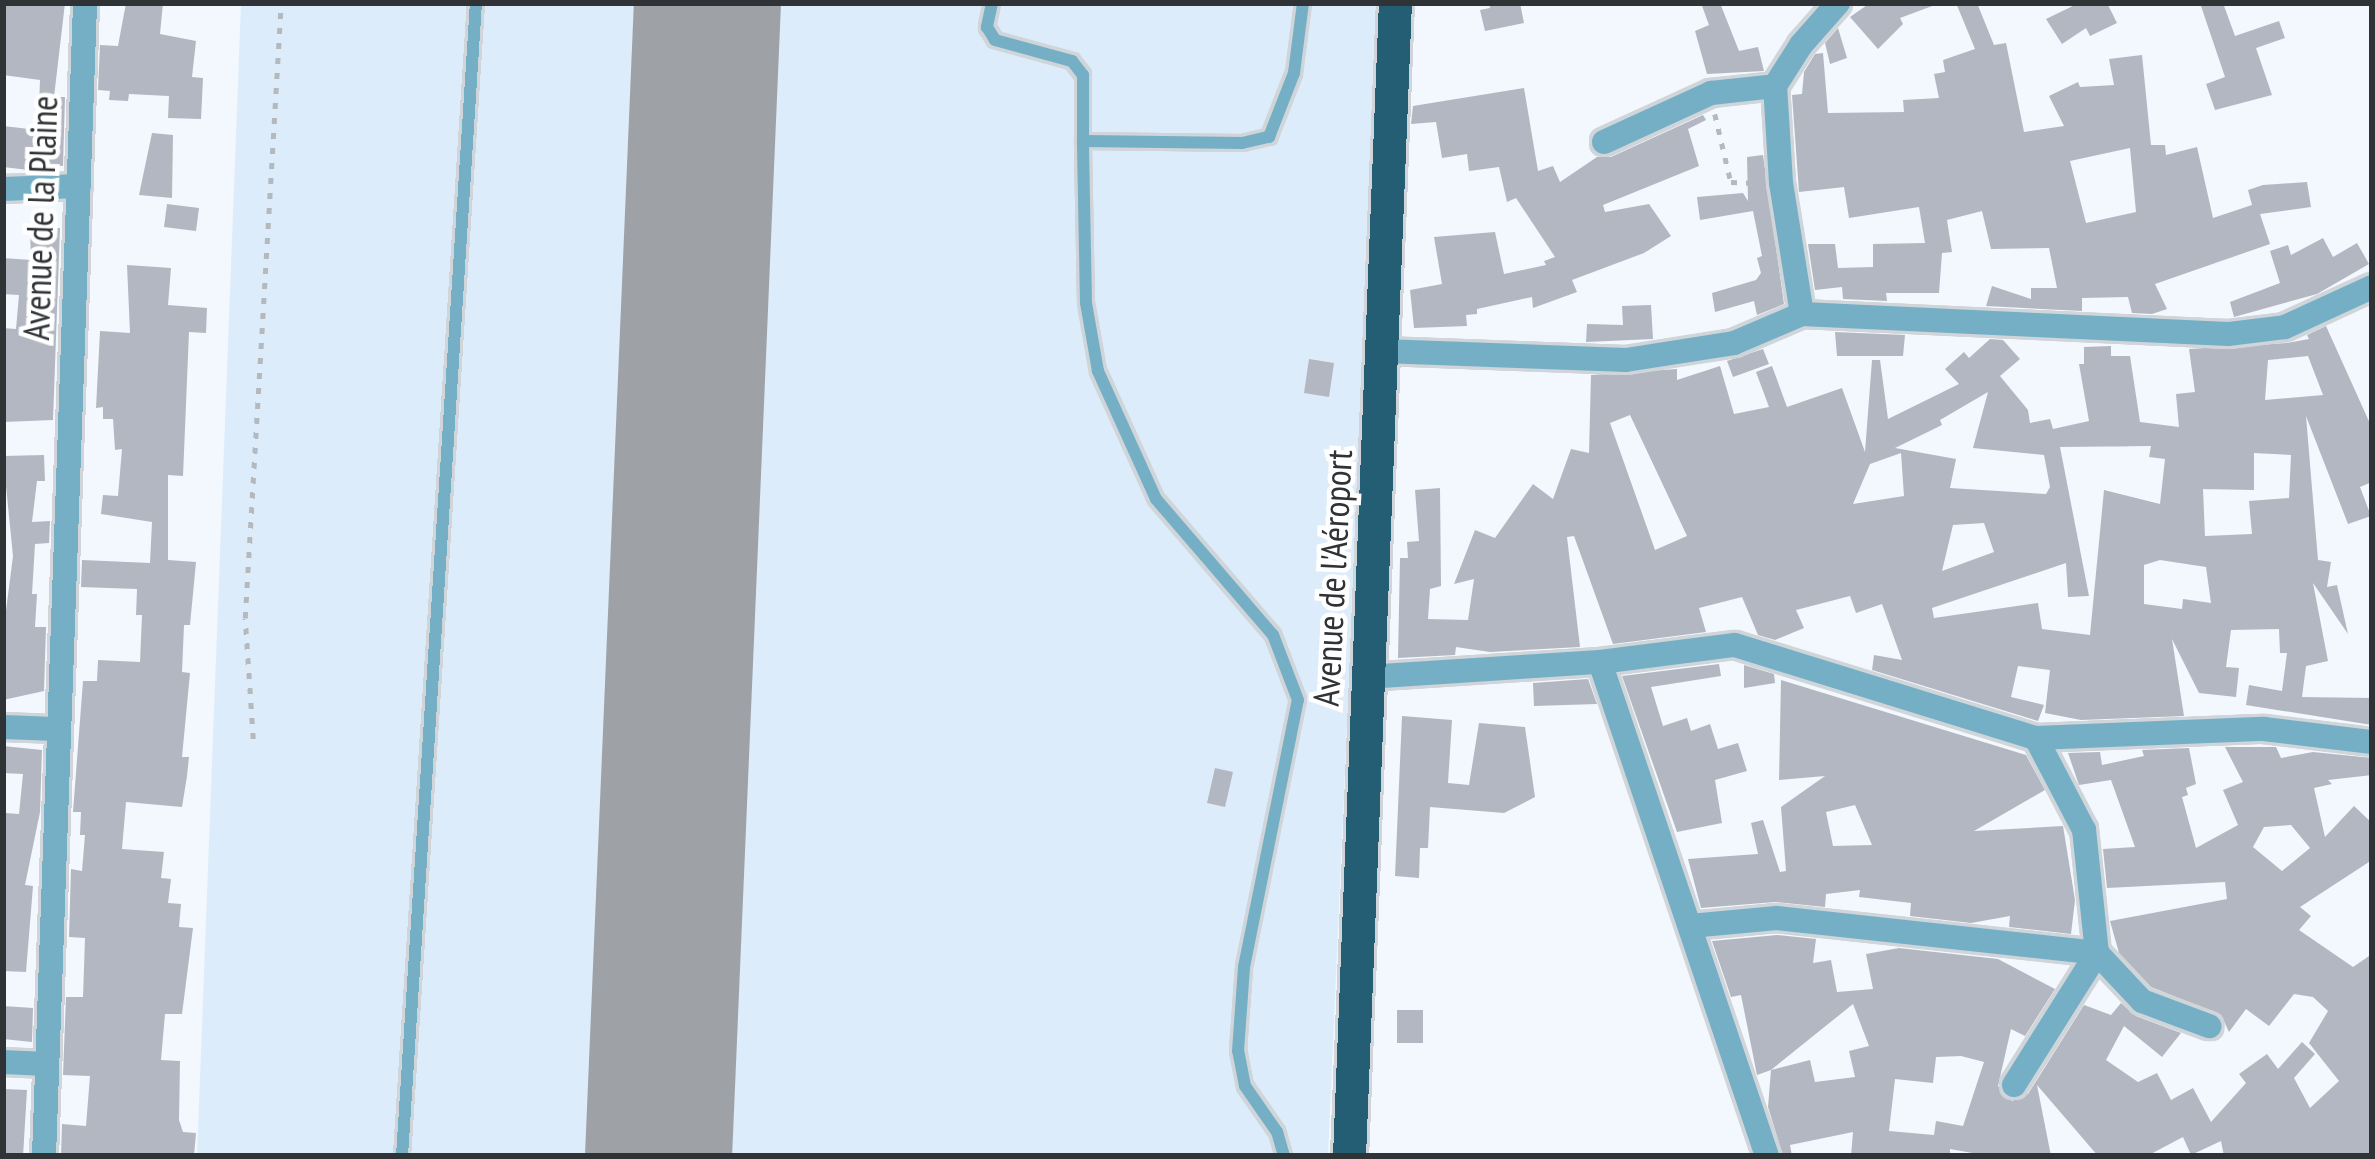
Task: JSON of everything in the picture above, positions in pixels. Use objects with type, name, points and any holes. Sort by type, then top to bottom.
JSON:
[{"type":"highway","name":"Avenue de l'Aéroport","points":[[1349,1156],[1395,3]]},
{"type":"street","name":"Avenue de la Plaine","points":[[44,1156],[85,3]]},
{"type":"street","points":[[1802,314],[1781,183],[1775,86],[1838,3]]},
{"type":"street","points":[[1604,142],[1711,93],[1775,86]]},
{"type":"street","points":[[3,189],[79,186]]},
{"type":"street","points":[[1383,351],[1626,360],[1734,343],[1802,314],[2228,334],[2285,327],[2372,287]]},
{"type":"street","points":[[1366,677],[1600,662],[1714,645],[1757,648],[2036,738],[2264,729],[2372,742]]},
{"type":"street","points":[[1600,662],[1767,1156]]},
{"type":"street","points":[[3,727],[56,729]]},
{"type":"street","points":[[2036,738],[2084,830],[2097,953],[2142,1001],[2209,1026]]},
{"type":"street","points":[[1690,926],[1777,918],[2097,953]]},
{"type":"street","points":[[2014,1085],[2097,953]]},
{"type":"street","points":[[3,1062],[46,1064]]},
{"type":"lane","points":[[402,1156],[476,3]]},
{"type":"lane","points":[[992,3],[987,27],[995,40],[1072,61],[1083,75],[1086,303],[1098,371],[1156,499],[1273,635],[1298,700],[1244,967],[1238,1052],[1245,1086],[1277,1132],[1284,1156]]},
{"type":"lane","points":[[1083,140],[1243,143],[1269,137],[1294,74],[1303,3]]},
{"type":"path","points":[[253,739],[244,618],[281,3]]},
{"type":"path","points":[[1711,93],[1730,182],[1781,183]]},
{"type":"shaded area","points":[[241,3],[1379,3],[1328,1156],[197,1156]]},
{"type":"building","points":[[3,3],[65,3],[54,97],[65,97],[63,166],[41,164],[37,171],[3,167],[3,126],[38,130],[40,80],[3,75]]},
{"type":"building","points":[[126,3],[163,3],[160,34],[196,41],[192,77],[203,78],[201,119],[168,118],[169,96],[129,94],[128,101],[109,100],[110,91],[98,90],[100,45],[118,46]]},
{"type":"building","points":[[1489,3],[1520,3],[1524,23],[1485,31],[1480,10],[1490,8]]},
{"type":"building","points":[[1701,3],[1720,3],[1739,51],[1758,47],[1764,71],[1707,74],[1695,31],[1709,25]]},
{"type":"building","points":[[1870,3],[1935,5],[1900,18],[1903,24],[1878,49],[1850,17]]},
{"type":"building","points":[[1956,3],[1977,3],[1994,45],[2006,43],[2024,132],[2064,126],[2049,96],[2078,82],[2080,87],[2114,85],[2109,59],[2142,55],[2151,145],[2165,145],[2166,155],[2197,147],[2213,218],[2252,205],[2248,190],[2263,185],[2307,182],[2311,207],[2260,214],[2270,244],[2155,284],[2167,309],[2152,314],[2132,313],[2128,297],[2082,298],[2082,311],[1986,306],[1992,286],[2031,299],[2031,288],[2057,288],[2049,248],[1991,249],[1982,211],[1947,220],[1952,252],[1942,253],[1939,293],[1886,293],[1887,301],[1843,299],[1842,287],[1815,290],[1808,244],[1835,244],[1838,268],[1873,267],[1873,244],[1925,243],[1919,207],[1849,218],[1844,187],[1799,192],[1792,95],[1802,94],[1804,72],[1815,54],[1823,53],[1828,113],[1904,112],[1903,100],[1939,98],[1934,74],[1945,72],[1943,60],[1975,49]],"holes":[[[2130,148],[2136,212],[2086,223],[2070,161]]]},
{"type":"building","points":[[2079,3],[2107,3],[2117,23],[2090,36],[2086,28],[2062,44],[2046,19]]},
{"type":"building","points":[[2200,3],[2223,3],[2235,36],[2279,21],[2285,38],[2256,48],[2272,95],[2215,110],[2206,84],[2225,77]]},
{"type":"building","points":[[1838,28],[1847,58],[1830,64],[1825,43]]},
{"type":"building","points":[[1524,88],[1538,171],[1553,166],[1560,182],[1597,157],[1611,157],[1703,115],[1706,120],[1688,129],[1699,166],[1603,205],[1605,212],[1649,204],[1671,236],[1644,253],[1572,280],[1577,292],[1533,308],[1532,297],[1477,309],[1477,314],[1466,315],[1467,326],[1414,328],[1410,290],[1442,284],[1434,237],[1495,232],[1504,274],[1546,265],[1544,261],[1555,257],[1516,198],[1507,202],[1499,167],[1469,171],[1467,154],[1442,158],[1436,122],[1411,124],[1413,106]]},
{"type":"building","points":[[152,133],[173,135],[172,198],[139,195]]},
{"type":"building","points":[[1763,155],[1784,304],[1757,315],[1754,301],[1715,312],[1712,293],[1756,280],[1761,273],[1757,258],[1762,256],[1753,211],[1700,220],[1697,197],[1743,193],[1748,201],[1747,157]]},
{"type":"building","points":[[167,204],[199,208],[196,231],[164,227]]},
{"type":"building","points":[[60,228],[53,420],[3,422],[3,328],[16,329],[19,295],[3,294],[3,258],[31,260],[30,229]]},
{"type":"building","points":[[2323,238],[2333,257],[2357,243],[2369,264],[2317,294],[2234,317],[2230,302],[2280,283],[2270,251],[2288,245],[2291,255]]},
{"type":"building","points":[[127,265],[171,268],[168,305],[207,308],[206,333],[189,332],[183,476],[168,475],[168,560],[196,562],[190,625],[184,625],[182,672],[190,673],[182,757],[189,757],[187,776],[182,807],[126,802],[122,849],[164,852],[161,878],[171,879],[168,903],[181,904],[179,927],[193,928],[182,1014],[165,1014],[161,1060],[180,1061],[179,1120],[183,1132],[196,1133],[194,1156],[61,1156],[62,1124],[86,1126],[90,1076],[63,1075],[66,997],[83,997],[85,938],[69,937],[71,869],[82,871],[85,835],[80,835],[81,812],[73,812],[83,681],[97,681],[98,660],[140,662],[142,615],[136,615],[137,589],[81,587],[82,560],[150,563],[152,522],[101,514],[103,495],[118,496],[122,449],[115,450],[113,419],[103,419],[103,407],[96,408],[100,331],[130,333]]},
{"type":"building","points":[[1651,305],[1653,339],[1586,342],[1587,324],[1623,325],[1622,306]]},
{"type":"building","points":[[2326,326],[2372,428],[2372,482],[2360,487],[2371,516],[2348,524],[2306,416],[2318,560],[2331,562],[2327,587],[2337,585],[2348,634],[2313,583],[2328,661],[2306,666],[2302,697],[2372,698],[2372,725],[2246,705],[2249,685],[2282,691],[2287,653],[2280,653],[2279,629],[2231,630],[2226,667],[2239,668],[2236,697],[2199,693],[2172,639],[2184,716],[2081,720],[2045,713],[2050,670],[2018,666],[2011,697],[2044,705],[2038,721],[1872,670],[1874,655],[1902,660],[1882,604],[1856,613],[1850,596],[1796,610],[1804,628],[1775,640],[1758,635],[1742,597],[1699,608],[1706,632],[1613,644],[1574,536],[1567,537],[1580,647],[1490,652],[1456,647],[1455,655],[1398,658],[1400,558],[1408,558],[1407,542],[1419,541],[1415,490],[1440,488],[1441,586],[1430,589],[1428,619],[1468,620],[1474,579],[1454,584],[1475,530],[1495,538],[1533,484],[1553,499],[1571,449],[1589,453],[1591,375],[1677,369],[1677,380],[1720,366],[1734,414],[1769,407],[1756,372],[1772,366],[1787,407],[1842,388],[1865,452],[1872,360],[1880,360],[1888,419],[1959,384],[1945,369],[1964,352],[1969,358],[1990,339],[2003,340],[2020,359],[2000,376],[2028,410],[2030,423],[2050,419],[2053,429],[2089,421],[2079,364],[2084,364],[2084,347],[2111,346],[2111,356],[2130,356],[2140,422],[2179,427],[2176,394],[2195,392],[2189,349],[2287,343],[2309,339],[2307,335]],"holes":[[[2308,356],[2323,395],[2265,400],[2268,360]],[[1988,392],[1973,448],[2044,455],[2050,487],[2046,494],[1950,488],[1956,459],[1895,448],[1942,425],[1940,420]],[[1630,415],[1687,536],[1655,550],[1610,423]],[[2151,446],[2149,457],[2165,459],[2160,504],[2104,490],[2090,635],[2042,629],[2038,603],[1934,618],[1932,608],[2066,563],[2068,597],[2089,596],[2060,447]],[[1901,453],[1904,496],[1853,504],[1870,464]],[[2254,453],[2291,455],[2289,498],[2249,501],[2252,534],[2205,536],[2203,489],[2254,490]],[[1984,523],[1994,552],[1942,571],[1953,525]],[[2160,560],[2206,567],[2211,603],[2183,599],[2182,609],[2144,604],[2144,565]]]},
{"type":"building","points":[[1835,332],[1905,335],[1903,356],[1837,356]]},
{"type":"building","points":[[1763,349],[1769,364],[1733,377],[1727,361]]},
{"type":"building","points":[[1309,359],[1334,363],[1329,397],[1304,393]]},
{"type":"building","points":[[44,455],[45,481],[37,481],[32,522],[50,521],[49,543],[35,544],[32,594],[37,594],[35,627],[46,627],[44,691],[3,700],[3,634],[13,556],[3,456]]},
{"type":"building","points":[[1719,664],[1721,676],[1651,687],[1663,726],[1687,718],[1691,731],[1710,724],[1718,749],[1738,743],[1747,771],[1715,780],[1722,823],[1677,832],[1622,676]]},
{"type":"building","points":[[1744,665],[1774,674],[1775,683],[1744,688]]},
{"type":"building","points":[[1588,679],[1597,704],[1534,706],[1533,683]]},
{"type":"building","points":[[1781,680],[2026,755],[2045,790],[1974,831],[2063,826],[2075,900],[2071,934],[2009,927],[2010,916],[1971,923],[1910,916],[1911,903],[1859,897],[1860,890],[1826,894],[1825,907],[1775,902],[1701,908],[1688,859],[1758,854],[1751,823],[1763,820],[1780,872],[1786,871],[1781,807],[1825,776],[1779,780]],"holes":[[[1855,805],[1872,845],[1833,846],[1826,812]]]},
{"type":"building","points":[[1402,716],[1452,720],[1448,783],[1469,785],[1479,723],[1525,727],[1535,797],[1504,813],[1430,807],[1428,848],[1420,848],[1419,878],[1395,876]]},
{"type":"building","points":[[3,746],[42,750],[40,812],[25,885],[33,886],[26,972],[3,971],[3,840],[6,813],[19,814],[23,774],[3,773]]},
{"type":"building","points":[[2225,747],[2276,747],[2281,758],[2313,752],[2372,758],[2372,775],[2328,780],[2332,784],[2314,788],[2325,837],[2354,806],[2372,823],[2372,860],[2300,907],[2311,916],[2299,930],[2353,967],[2372,954],[2372,1156],[2224,1156],[2221,1141],[2191,1155],[2183,1137],[2147,1156],[2098,1156],[2037,1085],[2051,1156],[1989,1156],[1950,1149],[1950,1156],[1851,1156],[1853,1132],[1790,1145],[1792,1156],[1783,1156],[1768,1107],[1771,1070],[1757,1075],[1741,995],[1731,997],[1712,941],[1777,935],[1816,939],[1813,963],[1831,960],[1837,992],[1873,989],[1866,954],[1899,948],[1998,959],[2055,989],[2025,1036],[2011,1029],[1998,1086],[2012,1101],[2028,1094],[2084,1005],[2111,1015],[2121,1003],[2136,1016],[2181,1033],[2162,1057],[2124,1026],[2106,1060],[2138,1082],[2157,1073],[2171,1100],[2193,1088],[2211,1122],[2246,1083],[2239,1074],[2267,1054],[2278,1069],[2302,1042],[2315,1054],[2294,1078],[2310,1108],[2339,1081],[2309,1043],[2328,1011],[2313,997],[2294,994],[2269,1026],[2246,1009],[2229,1032],[2221,1015],[2151,987],[2119,953],[2110,921],[2227,899],[2225,882],[2107,888],[2103,849],[2135,847],[2111,780],[2079,785],[2068,753],[2100,752],[2102,765],[2144,756],[2142,750],[2189,748],[2196,784],[2186,788],[2188,795],[2182,797],[2196,848],[2238,825],[2223,790],[2243,782]],"holes":[[[2291,825],[2310,848],[2282,871],[2253,847],[2264,827]],[[1853,1004],[1869,1046],[1849,1051],[1855,1077],[1815,1082],[1810,1060],[1771,1070]],[[1936,1057],[1984,1062],[1963,1126],[1936,1121],[1934,1135],[1889,1131],[1895,1079],[1933,1083]]]},
{"type":"building","points":[[1215,768],[1233,772],[1225,807],[1207,803]]},
{"type":"building","points":[[3,1006],[33,1008],[32,1042],[3,1039]]},
{"type":"building","points":[[1397,1010],[1423,1010],[1423,1043],[1397,1043]]},
{"type":"building","points":[[5,1089],[27,1090],[23,1156],[3,1156]]},
{"type":"runway","points":[[658,1156],[707,3]]}]
